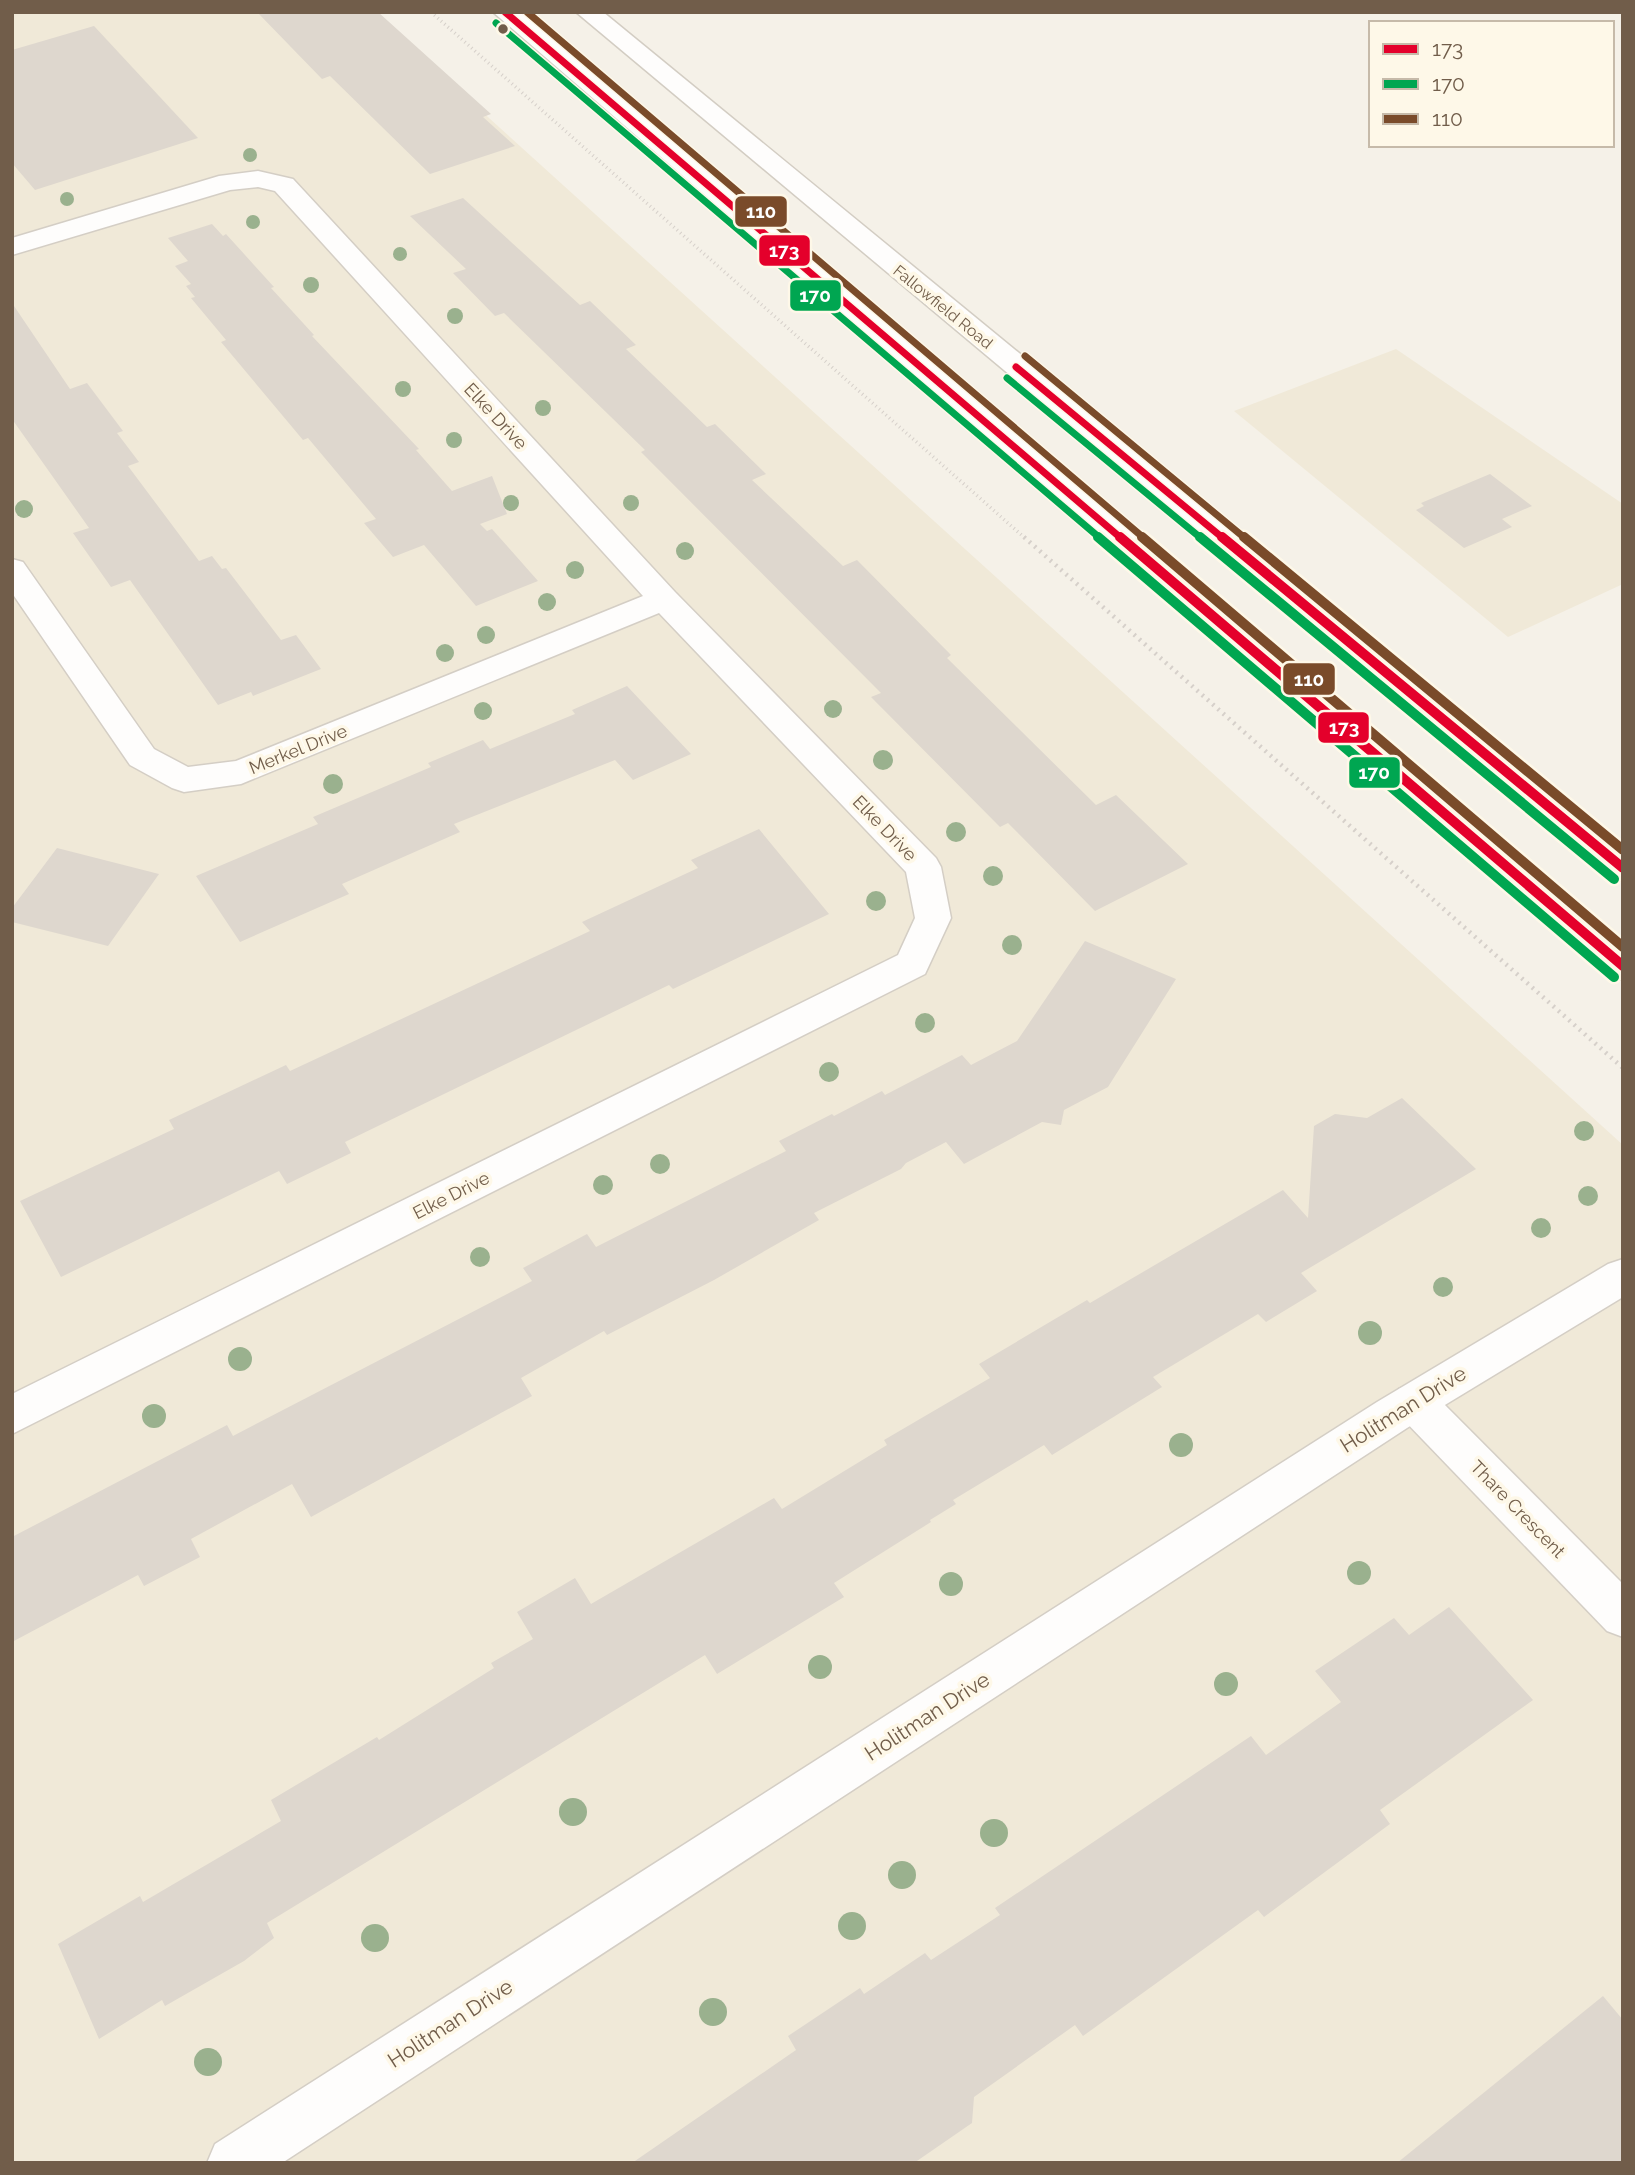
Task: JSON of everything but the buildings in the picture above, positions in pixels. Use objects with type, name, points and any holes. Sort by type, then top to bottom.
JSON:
[{"type":"street","points":[[505,12],[1623,966]]},
{"type":"street","name":"Fallowfield Road","points":[[588,12],[1623,868]]},
{"type":"street","name":"Elke Drive","points":[[12,247],[228,182],[258,179],[284,185],[664,599],[923,867],[933,918],[912,964],[12,1415]]},
{"type":"street","name":"Merkel Drive","points":[[12,569],[142,757],[184,780],[241,772],[664,599]]},
{"type":"street","name":"Holitman Drive","points":[[234,2163],[1414,1402],[1623,1276]]},
{"type":"street","name":"Thare Crescent","points":[[1414,1402],[1623,1616]]},
{"type":"path","points":[[431,12],[1623,1068]]},
{"type":"shaded area","points":[[12,12],[372,12],[1623,1145],[1623,2163],[12,2163]]},
{"type":"shaded area","points":[[1396,349],[1623,504],[1623,584],[1508,637],[1234,411]]},
{"type":"transit line","name":"173","points":[[505,12],[1623,966]]},
{"type":"transit line","name":"110","points":[[527,12],[1623,947]]},
{"type":"transit line","name":"170","points":[[496,23],[1614,977]]},
{"type":"transit line","name":"110","points":[[1025,356],[1623,850]]},
{"type":"transit line","name":"173","points":[[1016,367],[1623,868]]},
{"type":"transit line","name":"170","points":[[1007,378],[1614,879]]}]
